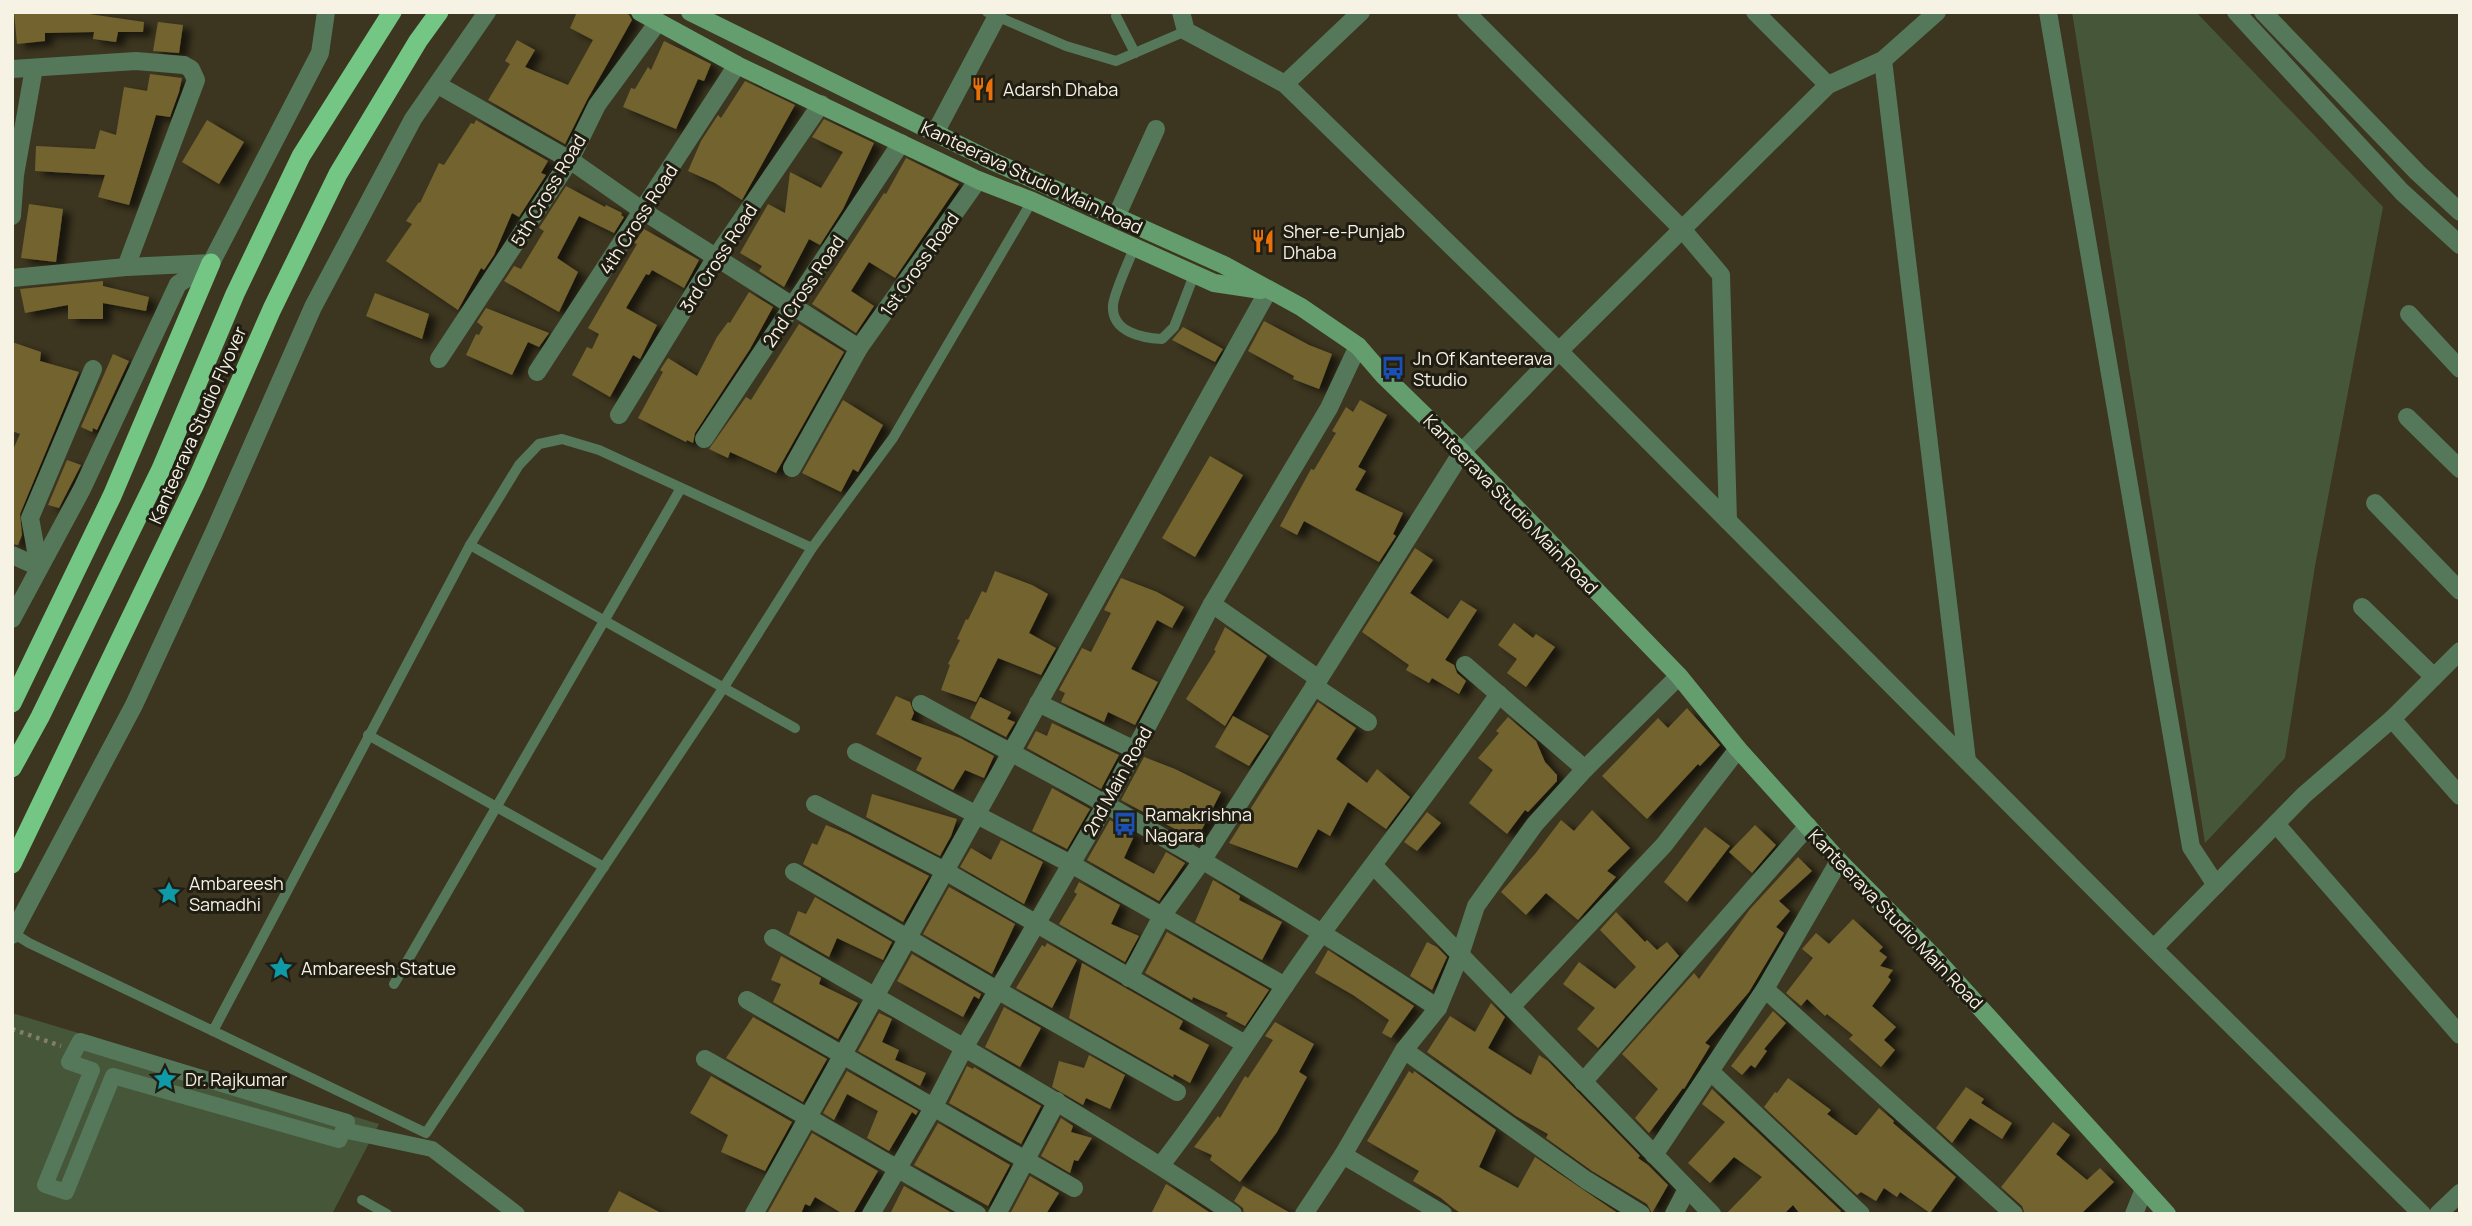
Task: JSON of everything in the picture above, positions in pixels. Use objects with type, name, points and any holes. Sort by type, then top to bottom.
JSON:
[{"type":"highway","name":"Kanteerava Studio Flyover","points":[[12,768],[40,717],[161,469],[235,294],[300,156],[392,12]]},
{"type":"highway","name":"Kanteerava Studio Flyover","points":[[12,864],[195,484],[272,309],[338,174],[418,41],[439,12]]},
{"type":"highway","points":[[12,704],[112,496],[212,263]]},
{"type":"main road","points":[[640,12],[737,65],[978,180],[1032,201],[1214,284],[1268,290]]},
{"type":"main road","name":"Kanteerava Studio Main Road","points":[[690,12],[1041,184],[1117,215],[1224,265],[1301,307],[1358,346],[1384,376],[1462,452],[1679,676],[1738,749],[1839,861],[1934,957],[2167,1214]]},
{"type":"street","points":[[12,619],[82,489],[178,284],[212,263],[320,53],[326,12]]},
{"type":"street","points":[[12,934],[134,705],[313,307],[413,119],[487,12]]},
{"type":"street","points":[[1181,12],[1186,31],[1285,84],[1559,351],[2422,1214]]},
{"type":"street","points":[[1285,84],[1361,12]]},
{"type":"street","points":[[1466,12],[1682,229],[1721,275],[1728,521]]},
{"type":"street","points":[[1755,12],[1828,85]]},
{"type":"street","points":[[1129,978],[1162,916],[1202,861],[1462,452],[1559,351],[1828,85],[1883,60],[1937,12]]},
{"type":"street","points":[[2048,12],[2191,847],[2216,885]]},
{"type":"street","points":[[2236,12],[2402,192],[2460,245]]},
{"type":"street","points":[[2263,12],[2417,172],[2460,212]]},
{"type":"street","points":[[935,133],[992,14]]},
{"type":"street","name":"5th Cross Road","points":[[439,359],[569,160],[597,104],[658,22]]},
{"type":"street","points":[[2276,55],[2291,41]]},
{"type":"street","points":[[1883,60],[1967,761]]},
{"type":"street","points":[[12,69],[136,61],[184,65],[191,69],[196,80],[126,267]]},
{"type":"street","name":"4th Cross Road","points":[[537,372],[737,65]]},
{"type":"street","points":[[12,216],[14,175],[34,68]]},
{"type":"street","points":[[438,85],[569,160],[643,211],[859,348]]},
{"type":"street","name":"3rd Cross Road","points":[[619,415],[716,257],[821,104]]},
{"type":"street","points":[[1117,215],[1156,129]]},
{"type":"street","name":"2nd Cross Road","points":[[704,439],[901,143]]},
{"type":"street","name":"1st Cross Road","points":[[792,468],[859,348],[978,180]]},
{"type":"street","points":[[12,278],[126,267],[212,263]]},
{"type":"street","points":[[754,1214],[1268,290]]},
{"type":"street","points":[[2409,314],[2460,369]]},
{"type":"street","name":"2nd Main Road","points":[[871,1214],[1106,804],[1212,604],[1329,408],[1358,346]]},
{"type":"street","points":[[38,567],[30,518],[93,369]]},
{"type":"street","points":[[2407,417],[2460,469]]},
{"type":"street","points":[[2375,503],[2460,592]]},
{"type":"street","points":[[12,555],[38,567]]},
{"type":"street","points":[[1212,604],[1368,722]]},
{"type":"street","points":[[2362,607],[2434,677]]},
{"type":"street","points":[[2154,948],[2304,795],[2392,719],[2460,651]]},
{"type":"street","points":[[1465,665],[1585,769]]},
{"type":"street","points":[[1304,1214],[1343,1155],[1404,1050],[1437,1008],[1460,955],[1476,906],[1535,824],[1585,769],[1679,676]]},
{"type":"street","points":[[1161,1165],[1194,1124],[1245,1044],[1322,933],[1500,694]]},
{"type":"street","points":[[1038,703],[1135,750]]},
{"type":"street","points":[[920,704],[1106,804],[1322,933],[1437,1008]]},
{"type":"street","points":[[2392,719],[2460,796]]},
{"type":"street","points":[[1511,1007],[1664,845],[1738,749]]},
{"type":"street","points":[[856,752],[1071,864],[1285,986]]},
{"type":"street","points":[[815,804],[945,871],[1245,1044]]},
{"type":"street","points":[[2276,824],[2460,1035]]},
{"type":"street","points":[[1583,1082],[1808,826]]},
{"type":"street","points":[[1654,1155],[1765,989],[1839,861]]},
{"type":"street","points":[[1374,866],[1712,1214]]},
{"type":"street","points":[[794,872],[1177,1092]]},
{"type":"street","points":[[773,938],[1057,1101],[1161,1165],[1233,1214]]},
{"type":"street","points":[[1765,989],[2014,1214]]},
{"type":"street","points":[[747,1000],[1074,1188]]},
{"type":"street","points":[[79,1041],[347,1122],[343,1130],[339,1140],[113,1076],[66,1192],[45,1185],[92,1070],[69,1062],[79,1041]]},
{"type":"street","points":[[1404,1050],[1586,1180],[1641,1214]]},
{"type":"street","points":[[705,1059],[977,1214]]},
{"type":"street","points":[[1710,1072],[1861,1214]]},
{"type":"street","points":[[997,1214],[1057,1101]]},
{"type":"street","points":[[343,1130],[432,1150],[517,1214]]},
{"type":"street","points":[[1343,1155],[1443,1214]]},
{"type":"street","points":[[1674,1214],[1687,1189]]},
{"type":"street","points":[[2134,1214],[2144,1189]]},
{"type":"street","points":[[2438,1214],[2460,1193]]},
{"type":"lane","points":[[992,14],[1066,47],[1116,61],[1186,31]]},
{"type":"lane","points":[[1113,14],[1135,53]]},
{"type":"lane","points":[[12,934],[426,1133],[724,687],[812,548],[893,438],[1032,201]]},
{"type":"lane","points":[[1134,248],[1113,305],[1116,320],[1128,332],[1146,338],[1161,339],[1174,327],[1194,275]]},
{"type":"lane","points":[[212,1031],[470,545],[519,465],[539,444],[562,439],[600,450],[812,548]]},
{"type":"lane","points":[[394,984],[681,488]]},
{"type":"lane","points":[[470,545],[795,728]]},
{"type":"lane","points":[[368,735],[604,867]]},
{"type":"lane","points":[[362,1200],[387,1214]]},
{"type":"path","points":[[12,1030],[29,1035]]},
{"type":"green space","points":[[2072,12],[2196,12],[2383,207],[2315,566],[2285,758],[2205,843]]},
{"type":"green space","points":[[12,1013],[379,1124],[332,1214],[12,1214]]},
{"type":"building","points":[[14,12],[89,12],[144,22],[143,32],[118,32],[116,42],[93,39],[94,32],[45,33],[45,41],[17,44]]},
{"type":"building","points":[[577,12],[624,12],[632,20],[565,144],[488,100],[510,64],[505,61],[517,40],[535,50],[525,67],[568,85],[593,40],[570,28]]},
{"type":"building","points":[[158,22],[183,25],[179,53],[153,51]]},
{"type":"building","points":[[664,41],[711,64],[704,81],[698,79],[676,129],[623,107],[631,88],[635,89],[648,67],[651,70]]},
{"type":"building","points":[[150,74],[182,78],[170,117],[156,115],[129,205],[98,197],[105,175],[35,171],[36,146],[95,149],[100,130],[116,135],[124,87],[147,91]]},
{"type":"building","points":[[745,81],[795,105],[742,200],[715,183],[688,171],[701,141],[718,115],[721,118]]},
{"type":"building","points":[[824,119],[874,143],[843,209],[820,245],[809,239],[784,287],[759,271],[762,266],[740,253],[768,204],[785,213],[790,172],[821,188],[843,152],[812,137]]},
{"type":"building","points":[[207,120],[244,142],[219,184],[182,162]]},
{"type":"building","points":[[476,120],[548,161],[541,173],[546,175],[519,217],[512,213],[494,255],[484,270],[481,268],[458,310],[386,261],[412,224],[406,221],[420,203],[439,163],[444,165],[471,123],[474,124]]},
{"type":"building","points":[[906,158],[959,184],[895,278],[869,262],[851,291],[874,306],[856,333],[812,304],[884,193],[886,194]]},
{"type":"building","points":[[566,186],[622,213],[624,217],[614,233],[579,216],[557,258],[578,272],[559,312],[504,281],[514,266],[521,269],[544,231],[539,228]]},
{"type":"building","points":[[29,204],[63,209],[56,262],[21,258]]},
{"type":"building","points":[[644,229],[699,260],[684,288],[652,270],[649,275],[646,274],[626,308],[657,325],[640,359],[633,355],[610,397],[572,375],[587,347],[592,349],[599,334],[588,328]]},
{"type":"building","points":[[103,281],[103,286],[149,297],[146,311],[103,303],[103,319],[68,319],[68,305],[25,313],[20,289]]},
{"type":"building","points":[[749,292],[773,307],[750,349],[695,433],[693,443],[638,418],[668,358],[697,376],[717,337],[728,322],[730,323]]},
{"type":"building","points":[[375,293],[429,314],[422,339],[366,316]]},
{"type":"building","points":[[486,308],[549,333],[539,347],[528,342],[512,375],[466,355],[476,334],[479,335],[483,327],[477,322]]},
{"type":"building","points":[[1264,321],[1332,354],[1319,389],[1293,379],[1294,376],[1248,351]]},
{"type":"building","points":[[799,324],[844,352],[776,473],[730,452],[728,458],[709,449],[746,397],[751,400]]},
{"type":"building","points":[[1183,327],[1223,349],[1215,362],[1172,340]]},
{"type":"building","points":[[12,342],[41,352],[40,361],[79,372],[20,514],[22,535],[18,545],[12,544],[12,452],[20,434],[12,431]]},
{"type":"building","points":[[113,354],[129,361],[97,430],[93,428],[92,432],[81,427]]},
{"type":"building","points":[[843,400],[883,425],[858,472],[853,469],[841,492],[802,473]]},
{"type":"building","points":[[1360,400],[1387,415],[1358,467],[1366,471],[1355,490],[1403,513],[1393,534],[1396,536],[1379,562],[1304,521],[1297,535],[1280,526],[1311,469],[1314,470],[1336,433],[1332,431],[1346,407],[1353,412]]},
{"type":"building","points":[[1210,456],[1243,475],[1195,557],[1162,538]]},
{"type":"building","points":[[67,460],[81,465],[59,508],[48,505]]},
{"type":"building","points":[[1415,548],[1433,560],[1410,593],[1448,619],[1461,600],[1477,610],[1445,660],[1454,665],[1457,673],[1466,681],[1459,694],[1432,678],[1429,683],[1406,670],[1409,665],[1362,632]]},
{"type":"building","points":[[995,571],[1048,594],[1029,633],[1056,648],[1041,675],[998,658],[976,702],[941,690],[966,619],[968,620],[982,591],[986,593]]},
{"type":"building","points":[[1121,578],[1157,592],[1184,607],[1172,628],[1157,620],[1131,669],[1158,682],[1135,725],[1108,712],[1104,722],[1061,702],[1065,693],[1059,690],[1082,648],[1091,652],[1111,613],[1104,610]]},
{"type":"building","points":[[1514,623],[1533,638],[1536,634],[1555,647],[1526,687],[1507,673],[1517,659],[1498,645]]},
{"type":"building","points":[[1225,627],[1267,656],[1225,726],[1186,699],[1216,651],[1214,650]]},
{"type":"building","points":[[896,696],[910,702],[914,713],[911,720],[960,738],[994,756],[984,778],[965,770],[953,790],[916,770],[922,758],[876,734]]},
{"type":"building","points":[[980,697],[1011,712],[1007,719],[1015,722],[1006,737],[970,718]]},
{"type":"building","points":[[1318,702],[1356,728],[1336,759],[1367,783],[1377,769],[1410,797],[1386,829],[1348,802],[1330,836],[1318,829],[1297,868],[1229,843]]},
{"type":"building","points":[[1687,708],[1720,745],[1700,766],[1698,764],[1647,819],[1602,776],[1658,718],[1668,728]]},
{"type":"building","points":[[1233,716],[1269,736],[1249,766],[1215,747]]},
{"type":"building","points":[[1508,717],[1536,741],[1545,762],[1557,775],[1557,781],[1528,812],[1525,810],[1507,834],[1469,803],[1493,770],[1478,758],[1499,733],[1496,731]]},
{"type":"building","points":[[1052,723],[1119,755],[1101,789],[1027,748],[1036,731],[1047,736]]},
{"type":"building","points":[[1144,757],[1221,792],[1195,843],[1176,832],[1177,830],[1121,800]]},
{"type":"building","points":[[1052,788],[1090,809],[1067,849],[1032,831]]},
{"type":"building","points":[[872,794],[957,819],[940,856],[866,817]]},
{"type":"building","points":[[1592,810],[1630,848],[1607,871],[1616,877],[1578,920],[1546,893],[1526,915],[1501,892],[1561,820],[1574,831]]},
{"type":"building","points":[[1427,812],[1441,823],[1417,851],[1404,842]]},
{"type":"building","points":[[1110,820],[1135,834],[1124,858],[1154,874],[1166,852],[1185,863],[1159,901],[1087,860]]},
{"type":"building","points":[[826,825],[929,876],[903,922],[803,864],[812,843],[817,845]]},
{"type":"building","points":[[1755,825],[1776,845],[1752,873],[1729,852]]},
{"type":"building","points":[[1705,827],[1730,846],[1687,902],[1664,882]]},
{"type":"building","points":[[1001,840],[1043,862],[1024,904],[960,867],[971,848],[991,860]]},
{"type":"building","points":[[1798,857],[1812,871],[1779,901],[1790,911],[1776,927],[1784,933],[1749,992],[1705,1043],[1710,1046],[1684,1089],[1649,1133],[1635,1118],[1658,1089],[1622,1054],[1694,973],[1699,979],[1750,909]]},
{"type":"building","points":[[1213,880],[1240,896],[1239,900],[1282,922],[1262,960],[1195,922]]},
{"type":"building","points":[[1079,882],[1120,905],[1111,924],[1139,936],[1125,962],[1059,924],[1077,894],[1074,892]]},
{"type":"building","points":[[949,887],[1015,924],[992,974],[923,934]]},
{"type":"building","points":[[815,897],[892,942],[883,960],[837,938],[829,957],[789,934],[798,911],[806,914]]},
{"type":"building","points":[[1616,912],[1645,942],[1647,940],[1657,950],[1667,942],[1679,956],[1598,1048],[1577,1029],[1595,1008],[1563,984],[1579,962],[1615,989],[1636,967],[1600,930]]},
{"type":"building","points":[[1853,919],[1883,947],[1879,951],[1887,957],[1880,966],[1893,970],[1888,977],[1891,980],[1872,1006],[1896,1027],[1884,1040],[1895,1050],[1881,1067],[1849,1039],[1853,1035],[1827,1014],[1825,1016],[1807,999],[1801,1006],[1786,993],[1813,958],[1802,949],[1816,933],[1829,944]]},
{"type":"building","points":[[1167,932],[1269,990],[1245,1026],[1226,1016],[1228,1013],[1193,997],[1192,1000],[1145,973]]},
{"type":"building","points":[[1427,942],[1447,957],[1432,990],[1410,976]]},
{"type":"building","points":[[1047,943],[1077,960],[1052,1008],[1016,988],[1042,945],[1045,947]]},
{"type":"building","points":[[1328,950],[1414,1006],[1391,1038],[1382,1033],[1389,1020],[1315,973]]},
{"type":"building","points":[[912,954],[981,994],[979,999],[974,996],[963,1017],[897,981]]},
{"type":"building","points":[[781,956],[821,978],[819,984],[858,1003],[838,1039],[773,1002],[781,984],[771,980]]},
{"type":"building","points":[[1082,963],[1183,1021],[1179,1029],[1209,1045],[1190,1083],[1174,1074],[1173,1077],[1069,1018]]},
{"type":"building","points":[[1491,1003],[1505,1017],[1488,1048],[1531,1075],[1539,1055],[1548,1061],[1640,1156],[1638,1158],[1668,1185],[1652,1213],[1647,1204],[1592,1171],[1546,1138],[1548,1134],[1516,1116],[1427,1052],[1450,1016],[1475,1032]]},
{"type":"building","points":[[1004,1007],[1041,1028],[1020,1067],[985,1047]]},
{"type":"building","points":[[1773,1011],[1786,1023],[1764,1049],[1767,1051],[1755,1068],[1751,1065],[1742,1075],[1731,1066]]},
{"type":"building","points":[[879,1013],[892,1019],[882,1042],[899,1050],[895,1060],[926,1073],[920,1086],[858,1051]]},
{"type":"building","points":[[753,1017],[827,1059],[803,1102],[726,1058]]},
{"type":"building","points":[[1275,1022],[1314,1044],[1299,1072],[1307,1077],[1277,1132],[1240,1182],[1210,1160],[1212,1155],[1194,1147],[1218,1116],[1220,1118],[1245,1076],[1248,1078],[1273,1040],[1265,1036]]},
{"type":"building","points":[[1089,1055],[1125,1075],[1110,1109],[1086,1098],[1083,1105],[1052,1087],[1059,1061],[1084,1068]]},
{"type":"building","points":[[967,1066],[973,1069],[974,1067],[1041,1106],[1021,1144],[949,1103]]},
{"type":"building","points":[[847,1071],[918,1111],[916,1115],[912,1112],[889,1151],[867,1138],[878,1111],[847,1094],[834,1120],[823,1113]]},
{"type":"building","points":[[1409,1071],[1413,1074],[1414,1071],[1496,1130],[1479,1167],[1518,1188],[1535,1157],[1619,1214],[1462,1214],[1413,1181],[1419,1171],[1367,1141]]},
{"type":"building","points":[[711,1076],[792,1122],[765,1171],[721,1152],[728,1135],[690,1113]]},
{"type":"building","points":[[1788,1078],[1831,1110],[1827,1114],[1855,1135],[1879,1108],[1956,1177],[1930,1213],[1900,1192],[1897,1197],[1884,1188],[1876,1201],[1861,1192],[1857,1195],[1764,1107]]},
{"type":"building","points":[[1966,1087],[1984,1099],[1981,1103],[2012,1123],[2002,1139],[1970,1118],[1952,1143],[1936,1128]]},
{"type":"building","points":[[1712,1089],[1841,1211],[1838,1214],[1800,1214],[1793,1205],[1784,1214],[1726,1214],[1762,1177],[1734,1157],[1710,1183],[1688,1163],[1725,1122],[1702,1104]]},
{"type":"building","points":[[1061,1118],[1073,1126],[1071,1132],[1092,1138],[1078,1161],[1074,1160],[1070,1173],[1041,1156]]},
{"type":"building","points":[[2053,1122],[2070,1135],[2056,1154],[2087,1180],[2100,1168],[2114,1182],[2081,1214],[2025,1214],[2022,1206],[2001,1187]]},
{"type":"building","points":[[938,1123],[1010,1165],[988,1206],[914,1165]]},
{"type":"building","points":[[812,1133],[878,1171],[853,1214],[843,1214],[815,1197],[810,1206],[805,1204],[801,1214],[767,1214]]},
{"type":"building","points":[[1030,1176],[1059,1193],[1046,1214],[1010,1214]]},
{"type":"building","points":[[1166,1184],[1171,1187],[1212,1214],[1151,1214]]},
{"type":"building","points":[[904,1186],[954,1214],[890,1214]]},
{"type":"building","points":[[1243,1186],[1292,1214],[1244,1214],[1243,1208],[1234,1201]]},
{"type":"building","points":[[619,1191],[663,1214],[607,1214]]},
{"type":"place","name":"Adarsh Dhaba","points":[[983,89]]},
{"type":"place","name":"Sher-e-Punjab Dhaba","points":[[1263,241]]},
{"type":"place","name":"Jn Of Kanteerava Studio","points":[[1393,368]]},
{"type":"place","name":"Ramakrishna Nagara","points":[[1125,824]]},
{"type":"place","name":"Ambareesh Samadhi","points":[[169,893]]},
{"type":"place","name":"Ambareesh Statue","points":[[281,968]]},
{"type":"place","name":"Dr. Rajkumar","points":[[165,1079]]}]
